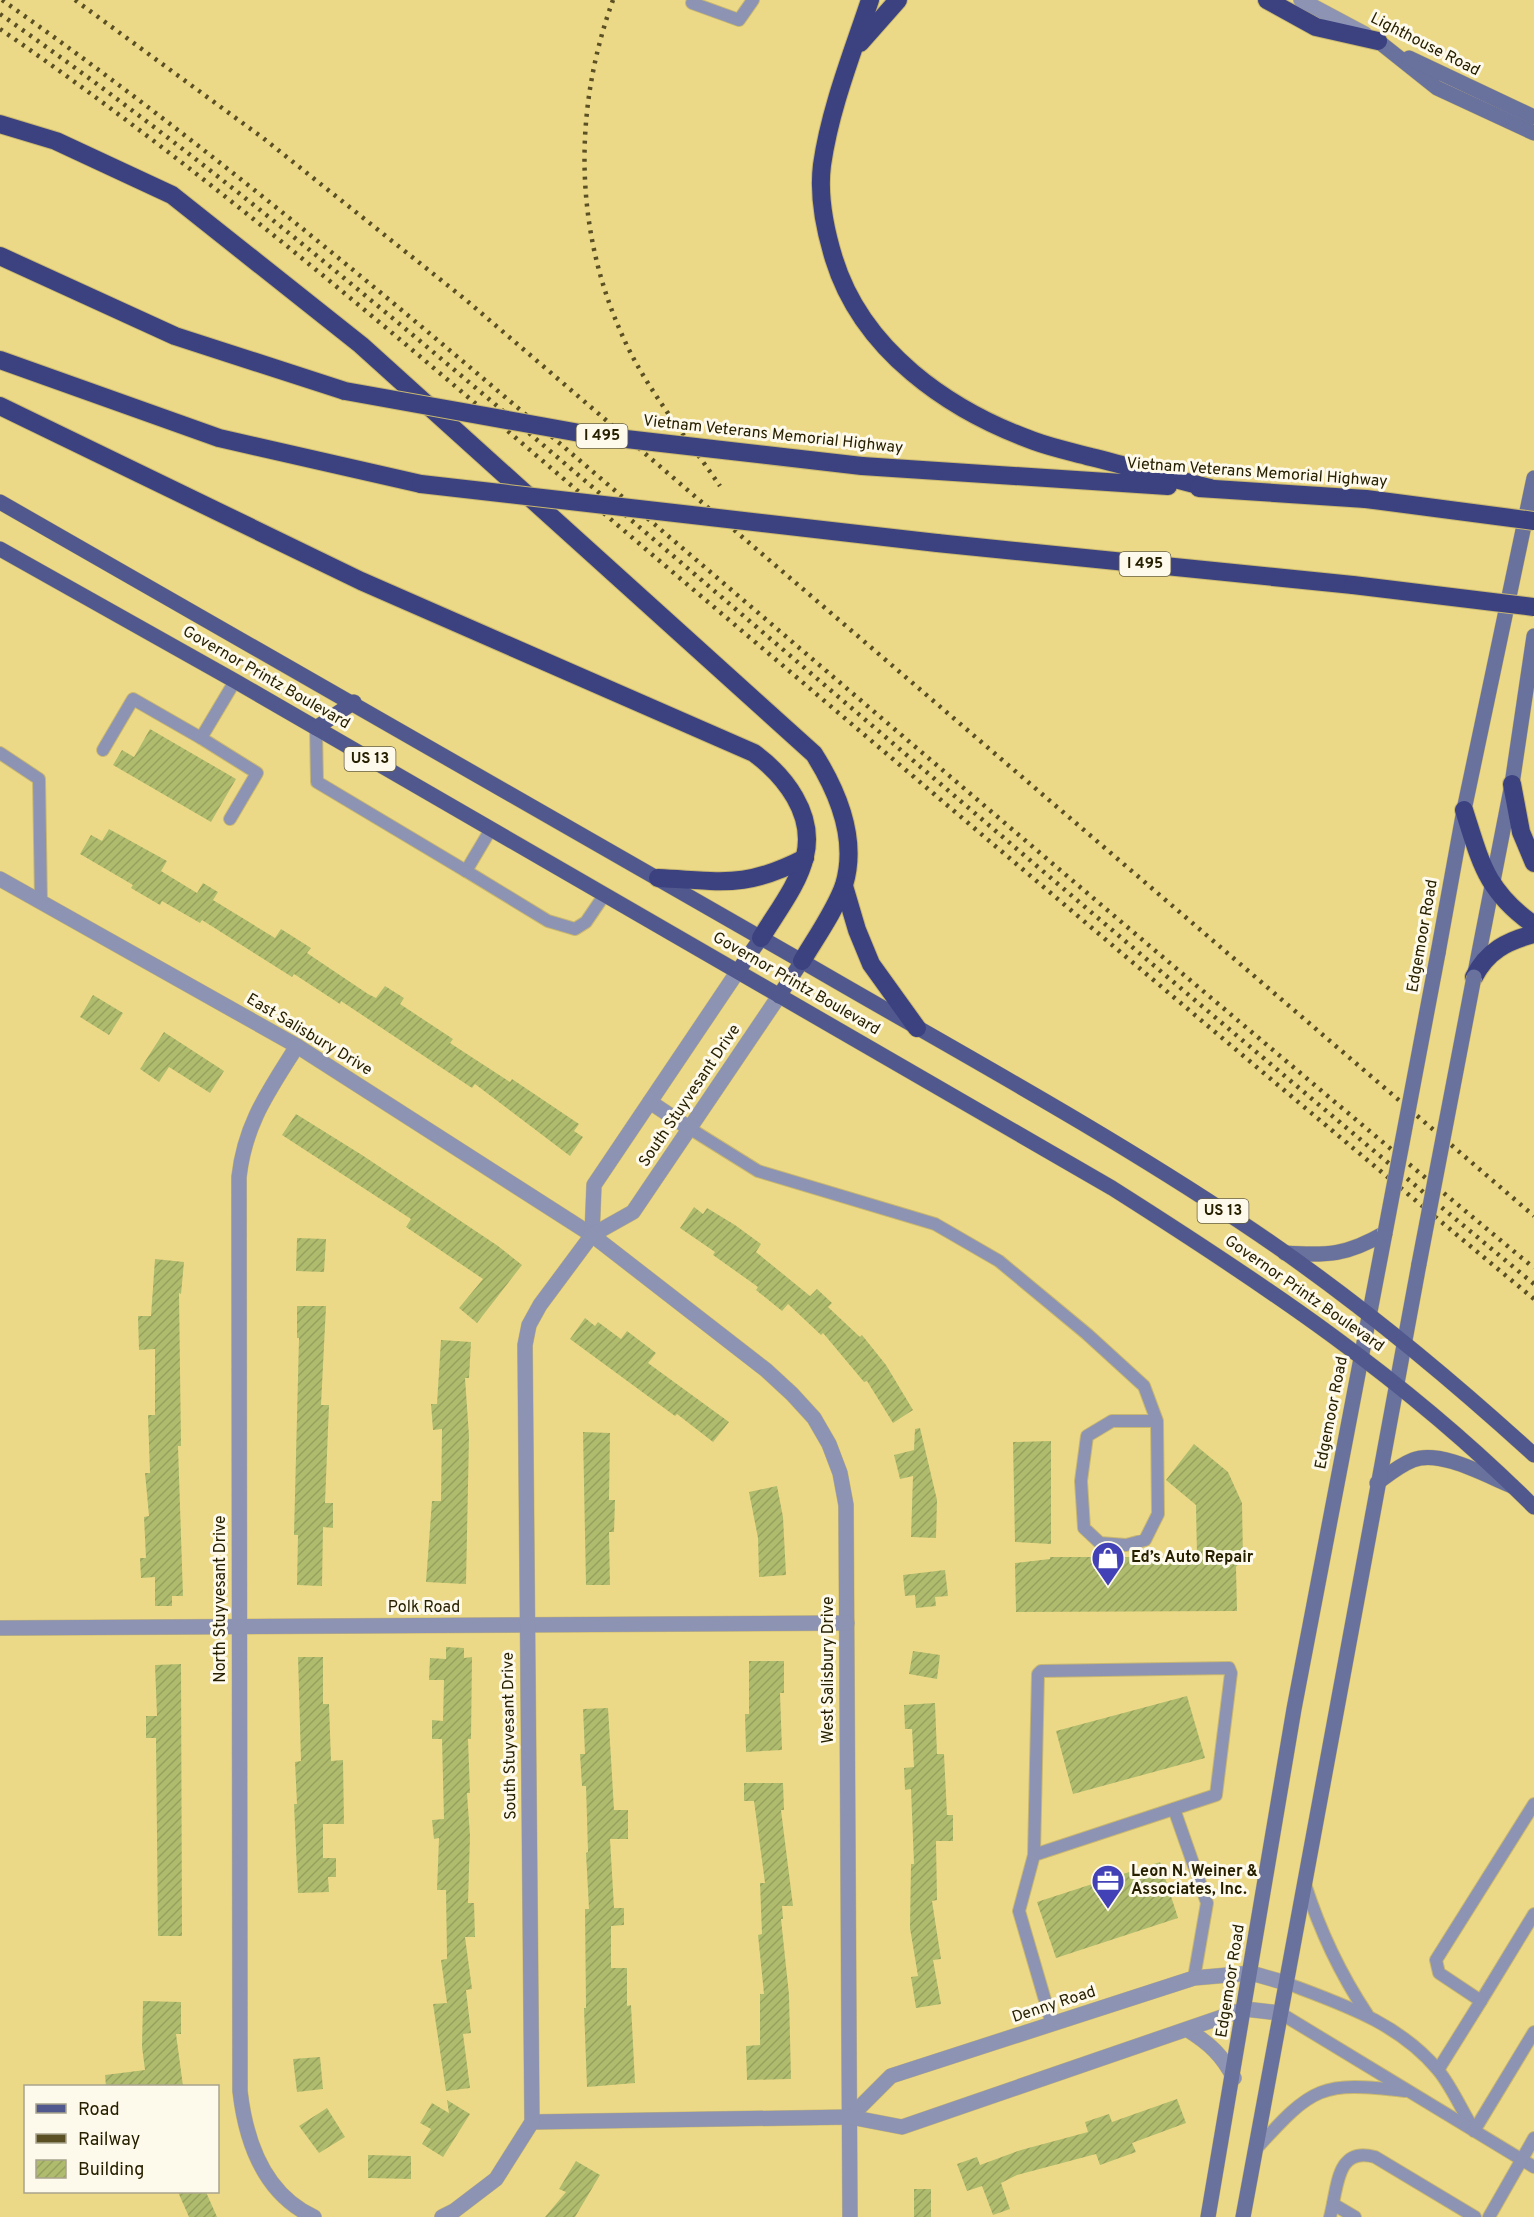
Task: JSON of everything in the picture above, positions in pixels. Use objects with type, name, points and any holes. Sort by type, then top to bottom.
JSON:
[{"type":"highway","points":[[870,0],[828,136],[822,167],[822,203],[828,240],[842,284],[866,325],[912,374],[967,411],[1034,442],[1210,488]]},
{"type":"highway","points":[[853,51],[898,0]]},
{"type":"highway","points":[[1267,0],[1316,27],[1378,41]]},
{"type":"highway","points":[[0,124],[56,141],[172,195],[361,345],[795,735],[814,754],[827,775],[845,819],[848,847],[844,886],[856,930],[871,964],[917,1028]]},
{"type":"highway","name":"Vietnam Veterans Memorial Highway","points":[[0,256],[175,336],[345,391],[591,435],[862,466],[1366,499],[1534,521]]},
{"type":"highway","name":"I 495","points":[[0,360],[219,438],[421,484],[937,543],[1353,585],[1534,607]]},
{"type":"highway","points":[[0,406],[361,581],[754,753],[772,767],[797,801],[806,826],[805,858],[761,938]]},
{"type":"highway","points":[[1512,784],[1521,832],[1534,863]]},
{"type":"highway","points":[[1464,810],[1483,868],[1491,884],[1505,902],[1534,925]]},
{"type":"highway","points":[[658,878],[735,882],[774,874],[805,858]]},
{"type":"highway","points":[[802,962],[844,886]]},
{"type":"highway","points":[[1474,977],[1480,965],[1500,946],[1534,934]]},
{"type":"main road","name":"Lighthouse Road","points":[[1378,41],[1487,97],[1534,117]]},
{"type":"main road","points":[[1378,41],[1437,88],[1534,133]]},
{"type":"main road","name":"Edgemoor Road","points":[[1208,2217],[1234,2078],[1294,1708],[1464,810],[1534,478]]},
{"type":"main road","name":"Governor Printz Boulevard","points":[[0,502],[354,702],[1142,1160],[1285,1253],[1369,1315],[1456,1384],[1534,1455]]},
{"type":"main road","name":"Governor Printz Boulevard","points":[[0,549],[235,681],[1112,1188],[1251,1277],[1361,1355],[1396,1383],[1534,1508]]},
{"type":"main road","points":[[1243,2217],[1377,1483],[1512,784],[1534,636]]},
{"type":"main road","points":[[316,728],[354,702]]},
{"type":"main road","name":"South Stuyvesant Drive","points":[[738,971],[761,938]]},
{"type":"main road","name":"South Stuyvesant Drive","points":[[779,996],[802,962]]},
{"type":"main road","points":[[1285,1253],[1332,1255],[1344,1253],[1359,1248],[1385,1233]]},
{"type":"main road","points":[[1377,1483],[1415,1459],[1434,1458],[1456,1463],[1514,1488]]},
{"type":"street","name":"Lighthouse Road","points":[[1301,0],[1378,41]]},
{"type":"street","name":"East Salisbury Drive","points":[[0,879],[297,1046],[592,1235]]},
{"type":"street","name":"South Stuyvesant Drive","points":[[592,1235],[594,1185],[738,971]]},
{"type":"street","name":"South Stuyvesant Drive","points":[[532,2122],[525,1345],[530,1325],[540,1305],[592,1235],[633,1212],[779,996]]},
{"type":"street","name":"North Stuyvesant Drive","points":[[297,1046],[248,1130],[242,1150],[239,1178],[240,2091],[243,2120],[258,2163],[270,2183],[303,2212],[314,2217]]},
{"type":"street","points":[[650,1102],[689,1128]]},
{"type":"street","name":"West Salisbury Drive","points":[[592,1235],[766,1370],[814,1418],[829,1444],[840,1473],[846,1505],[850,2217]]},
{"type":"street","name":"Polk Road","points":[[0,1628],[847,1623]]},
{"type":"street","name":"Denny Road","points":[[850,2117],[891,2076],[1194,1978],[1251,1973],[1286,1983]]},
{"type":"street","points":[[442,2217],[454,2211],[496,2179],[532,2122],[850,2117],[902,2127],[1245,2009],[1280,2013]]},
{"type":"street","points":[[1188,2030],[1212,2045],[1224,2058],[1234,2078]]},
{"type":"lane","points":[[693,0],[692,3],[740,20],[753,0]]},
{"type":"lane","points":[[201,738],[235,681]]},
{"type":"lane","points":[[103,750],[133,699],[257,773],[230,819]]},
{"type":"lane","points":[[316,728],[317,782],[548,921],[575,929],[586,922],[605,894]]},
{"type":"lane","points":[[0,753],[39,779],[40,902]]},
{"type":"lane","points":[[466,871],[491,829]]},
{"type":"lane","points":[[689,1128],[758,1171],[935,1224],[999,1261],[1087,1334],[1144,1386],[1157,1421],[1158,1514],[1145,1540],[1126,1545],[1100,1544],[1084,1528],[1081,1481],[1087,1436],[1112,1421],[1157,1421]]},
{"type":"lane","points":[[1034,1855],[1216,1795],[1231,1673],[1229,1668],[1041,1671],[1038,1674],[1034,1855],[1019,1911],[1052,2024]]},
{"type":"lane","points":[[1481,2001],[1439,1974],[1436,1960],[1534,1804]]},
{"type":"lane","points":[[1174,1809],[1207,1903],[1194,1978]]},
{"type":"lane","points":[[1305,1884],[1328,1948],[1344,1980],[1367,2014]]},
{"type":"lane","points":[[1438,2070],[1534,1914]]},
{"type":"lane","points":[[1286,1983],[1367,2014],[1408,2043],[1438,2070],[1474,2131]]},
{"type":"lane","points":[[1280,2013],[1534,2167]]},
{"type":"lane","points":[[1474,2131],[1534,2032]]},
{"type":"lane","points":[[1256,2149],[1287,2114],[1307,2097],[1330,2088],[1352,2085],[1410,2092]]},
{"type":"lane","points":[[1489,2217],[1534,2138]]},
{"type":"lane","points":[[1330,2217],[1344,2163],[1350,2156],[1362,2153],[1375,2157],[1475,2217]]},
{"type":"lane","points":[[1333,2204],[1355,2217]]},
{"type":"building","points":[[150,729],[236,779],[211,822],[113,765],[122,750],[134,757]]},
{"type":"building","points":[[109,829],[167,861],[161,871],[197,893],[203,883],[218,892],[213,900],[275,938],[281,929],[311,948],[307,953],[368,994],[376,998],[385,986],[404,998],[400,1004],[453,1039],[450,1043],[510,1082],[512,1079],[579,1124],[574,1131],[583,1137],[570,1156],[475,1084],[472,1088],[341,1001],[340,1004],[294,974],[292,977],[202,920],[200,923],[162,901],[160,905],[131,888],[133,885],[80,854],[91,835],[102,841]]},
{"type":"building","points":[[93,995],[123,1013],[109,1035],[80,1017]]},
{"type":"building","points":[[164,1032],[224,1071],[210,1093],[169,1067],[159,1082],[140,1069]]},
{"type":"building","points":[[296,1114],[362,1155],[498,1246],[522,1265],[477,1323],[459,1308],[483,1279],[406,1227],[411,1219],[282,1135]]},
{"type":"building","points":[[694,1207],[703,1214],[707,1208],[761,1244],[756,1252],[810,1296],[817,1289],[832,1303],[828,1307],[860,1337],[862,1335],[886,1365],[913,1410],[893,1423],[867,1381],[864,1382],[823,1333],[821,1335],[788,1304],[782,1311],[756,1290],[758,1287],[713,1255],[715,1252],[680,1228]]},
{"type":"building","points":[[297,1238],[326,1239],[324,1272],[296,1271]]},
{"type":"building","points":[[155,1259],[184,1262],[181,1294],[179,1293],[181,1446],[178,1446],[183,1596],[172,1596],[172,1606],[155,1606],[155,1577],[141,1578],[140,1558],[146,1558],[144,1517],[149,1516],[145,1473],[150,1473],[148,1415],[155,1415],[155,1349],[139,1350],[138,1316],[151,1316]]},
{"type":"building","points":[[297,1306],[326,1306],[321,1405],[329,1405],[325,1503],[333,1503],[333,1528],[323,1527],[322,1586],[297,1585],[298,1535],[294,1535],[299,1338],[297,1338]]},
{"type":"building","points":[[585,1318],[595,1326],[598,1322],[621,1339],[627,1331],[656,1353],[648,1363],[729,1422],[713,1442],[570,1339]]},
{"type":"building","points":[[441,1340],[471,1342],[469,1378],[465,1378],[469,1436],[466,1584],[426,1582],[432,1501],[441,1501],[442,1429],[433,1430],[431,1404],[437,1404]]},
{"type":"building","points":[[920,1428],[937,1500],[936,1538],[911,1537],[913,1476],[900,1479],[894,1455],[914,1450],[915,1429]]},
{"type":"building","points":[[583,1432],[610,1433],[609,1500],[615,1500],[614,1532],[609,1532],[610,1585],[586,1585]]},
{"type":"building","points":[[1051,1441],[1051,1544],[1015,1542],[1013,1442]]},
{"type":"building","points":[[1194,1444],[1228,1472],[1242,1503],[1243,1559],[1236,1567],[1237,1611],[1016,1612],[1015,1563],[1050,1559],[1050,1557],[1197,1557],[1196,1505],[1166,1480]]},
{"type":"building","points":[[777,1486],[783,1517],[786,1575],[759,1577],[758,1538],[749,1492]]},
{"type":"building","points":[[945,1570],[948,1596],[935,1597],[936,1606],[916,1608],[915,1595],[905,1596],[903,1575]]},
{"type":"building","points":[[446,1647],[464,1648],[464,1658],[472,1657],[471,1739],[468,1739],[470,1793],[467,1793],[470,1836],[468,1903],[474,1903],[475,1937],[465,1937],[472,1989],[466,1990],[471,2033],[463,2034],[470,2088],[446,2091],[433,2004],[447,2003],[441,1960],[447,1959],[446,1890],[437,1890],[439,1838],[434,1839],[432,1820],[444,1819],[442,1739],[432,1739],[432,1720],[443,1721],[444,1680],[429,1680],[430,1658],[446,1659]]},
{"type":"building","points":[[913,1651],[940,1655],[937,1679],[909,1674]]},
{"type":"building","points":[[298,1657],[323,1657],[323,1704],[329,1704],[331,1761],[343,1760],[344,1824],[323,1824],[323,1858],[336,1858],[336,1877],[328,1877],[329,1892],[298,1893],[294,1804],[297,1804],[295,1762],[301,1761]]},
{"type":"building","points":[[749,1661],[784,1661],[784,1693],[780,1693],[782,1750],[746,1752],[745,1714],[749,1714]]},
{"type":"building","points":[[181,1664],[182,1936],[158,1936],[156,1738],[146,1738],[146,1716],[157,1716],[155,1665]]},
{"type":"building","points":[[1187,1696],[1205,1758],[1073,1794],[1056,1731]]},
{"type":"building","points":[[935,1703],[937,1754],[944,1754],[947,1815],[953,1815],[953,1841],[936,1841],[937,1900],[932,1901],[941,1959],[933,1960],[941,2004],[916,2008],[911,1977],[918,1976],[910,1928],[911,1864],[914,1864],[911,1789],[905,1790],[904,1768],[914,1767],[912,1729],[905,1729],[904,1705]]},
{"type":"building","points":[[608,1708],[614,1810],[628,1810],[628,1839],[610,1839],[614,1908],[624,1908],[624,1925],[611,1926],[611,1968],[627,1968],[627,2006],[631,2005],[635,2083],[587,2087],[584,2008],[586,2008],[585,1909],[589,1909],[586,1853],[588,1852],[586,1786],[582,1786],[580,1754],[585,1754],[583,1709]]},
{"type":"building","points":[[744,1783],[783,1783],[784,1810],[781,1810],[793,1906],[782,1906],[783,1919],[781,1919],[789,1995],[791,2079],[747,2080],[746,2046],[760,2045],[760,1994],[764,1994],[758,1935],[762,1934],[760,1883],[765,1883],[754,1801],[744,1801]]},
{"type":"building","name":"Leon N. Weiner & Associates, Inc.","points":[[1160,1862],[1178,1918],[1056,1958],[1037,1902]]},
{"type":"building","points":[[143,2001],[181,2002],[181,2034],[176,2034],[183,2085],[106,2085],[105,2075],[145,2070],[142,2047]]},
{"type":"building","points":[[320,2057],[323,2089],[297,2092],[293,2059]]},
{"type":"building","points":[[1177,2099],[1186,2123],[1132,2143],[1136,2152],[1100,2165],[1096,2154],[1017,2175],[1001,2183],[1010,2209],[993,2215],[982,2186],[967,2191],[957,2164],[977,2157],[980,2165],[1021,2150],[1088,2132],[1085,2122],[1109,2114],[1112,2122]]},
{"type":"building","points":[[447,2100],[470,2114],[443,2157],[422,2144],[431,2129],[420,2123],[432,2103],[449,2113]]},
{"type":"building","points":[[327,2108],[345,2137],[319,2153],[299,2126]]},
{"type":"building","points":[[368,2155],[411,2156],[411,2179],[368,2178]]},
{"type":"building","points":[[576,2161],[600,2175],[575,2217],[545,2217],[566,2192],[559,2189]]},
{"type":"building","points":[[914,2189],[931,2189],[931,2217],[914,2217]]},
{"type":"building","points":[[178,2193],[206,2193],[217,2217],[189,2217]]},
{"type":"railway","points":[[2,0],[179,131],[351,268],[520,409],[1003,822],[1534,1268]]},
{"type":"railway","points":[[75,0],[263,138],[466,300],[1534,1216]]},
{"type":"railway","points":[[613,0],[600,42],[591,84],[586,127],[585,170],[588,212],[595,255],[607,296],[632,356],[655,395],[720,486]]},
{"type":"railway","points":[[0,14],[175,143],[345,279],[1211,1014],[1534,1284]]},
{"type":"railway","points":[[0,29],[171,154],[337,287],[1097,932],[1534,1299]]},
{"type":"place","name":"Ed’s Auto Repair","points":[[1108,1587]]},
{"type":"place","name":"Leon N. Weiner & Associates, Inc.","points":[[1108,1910]]}]
